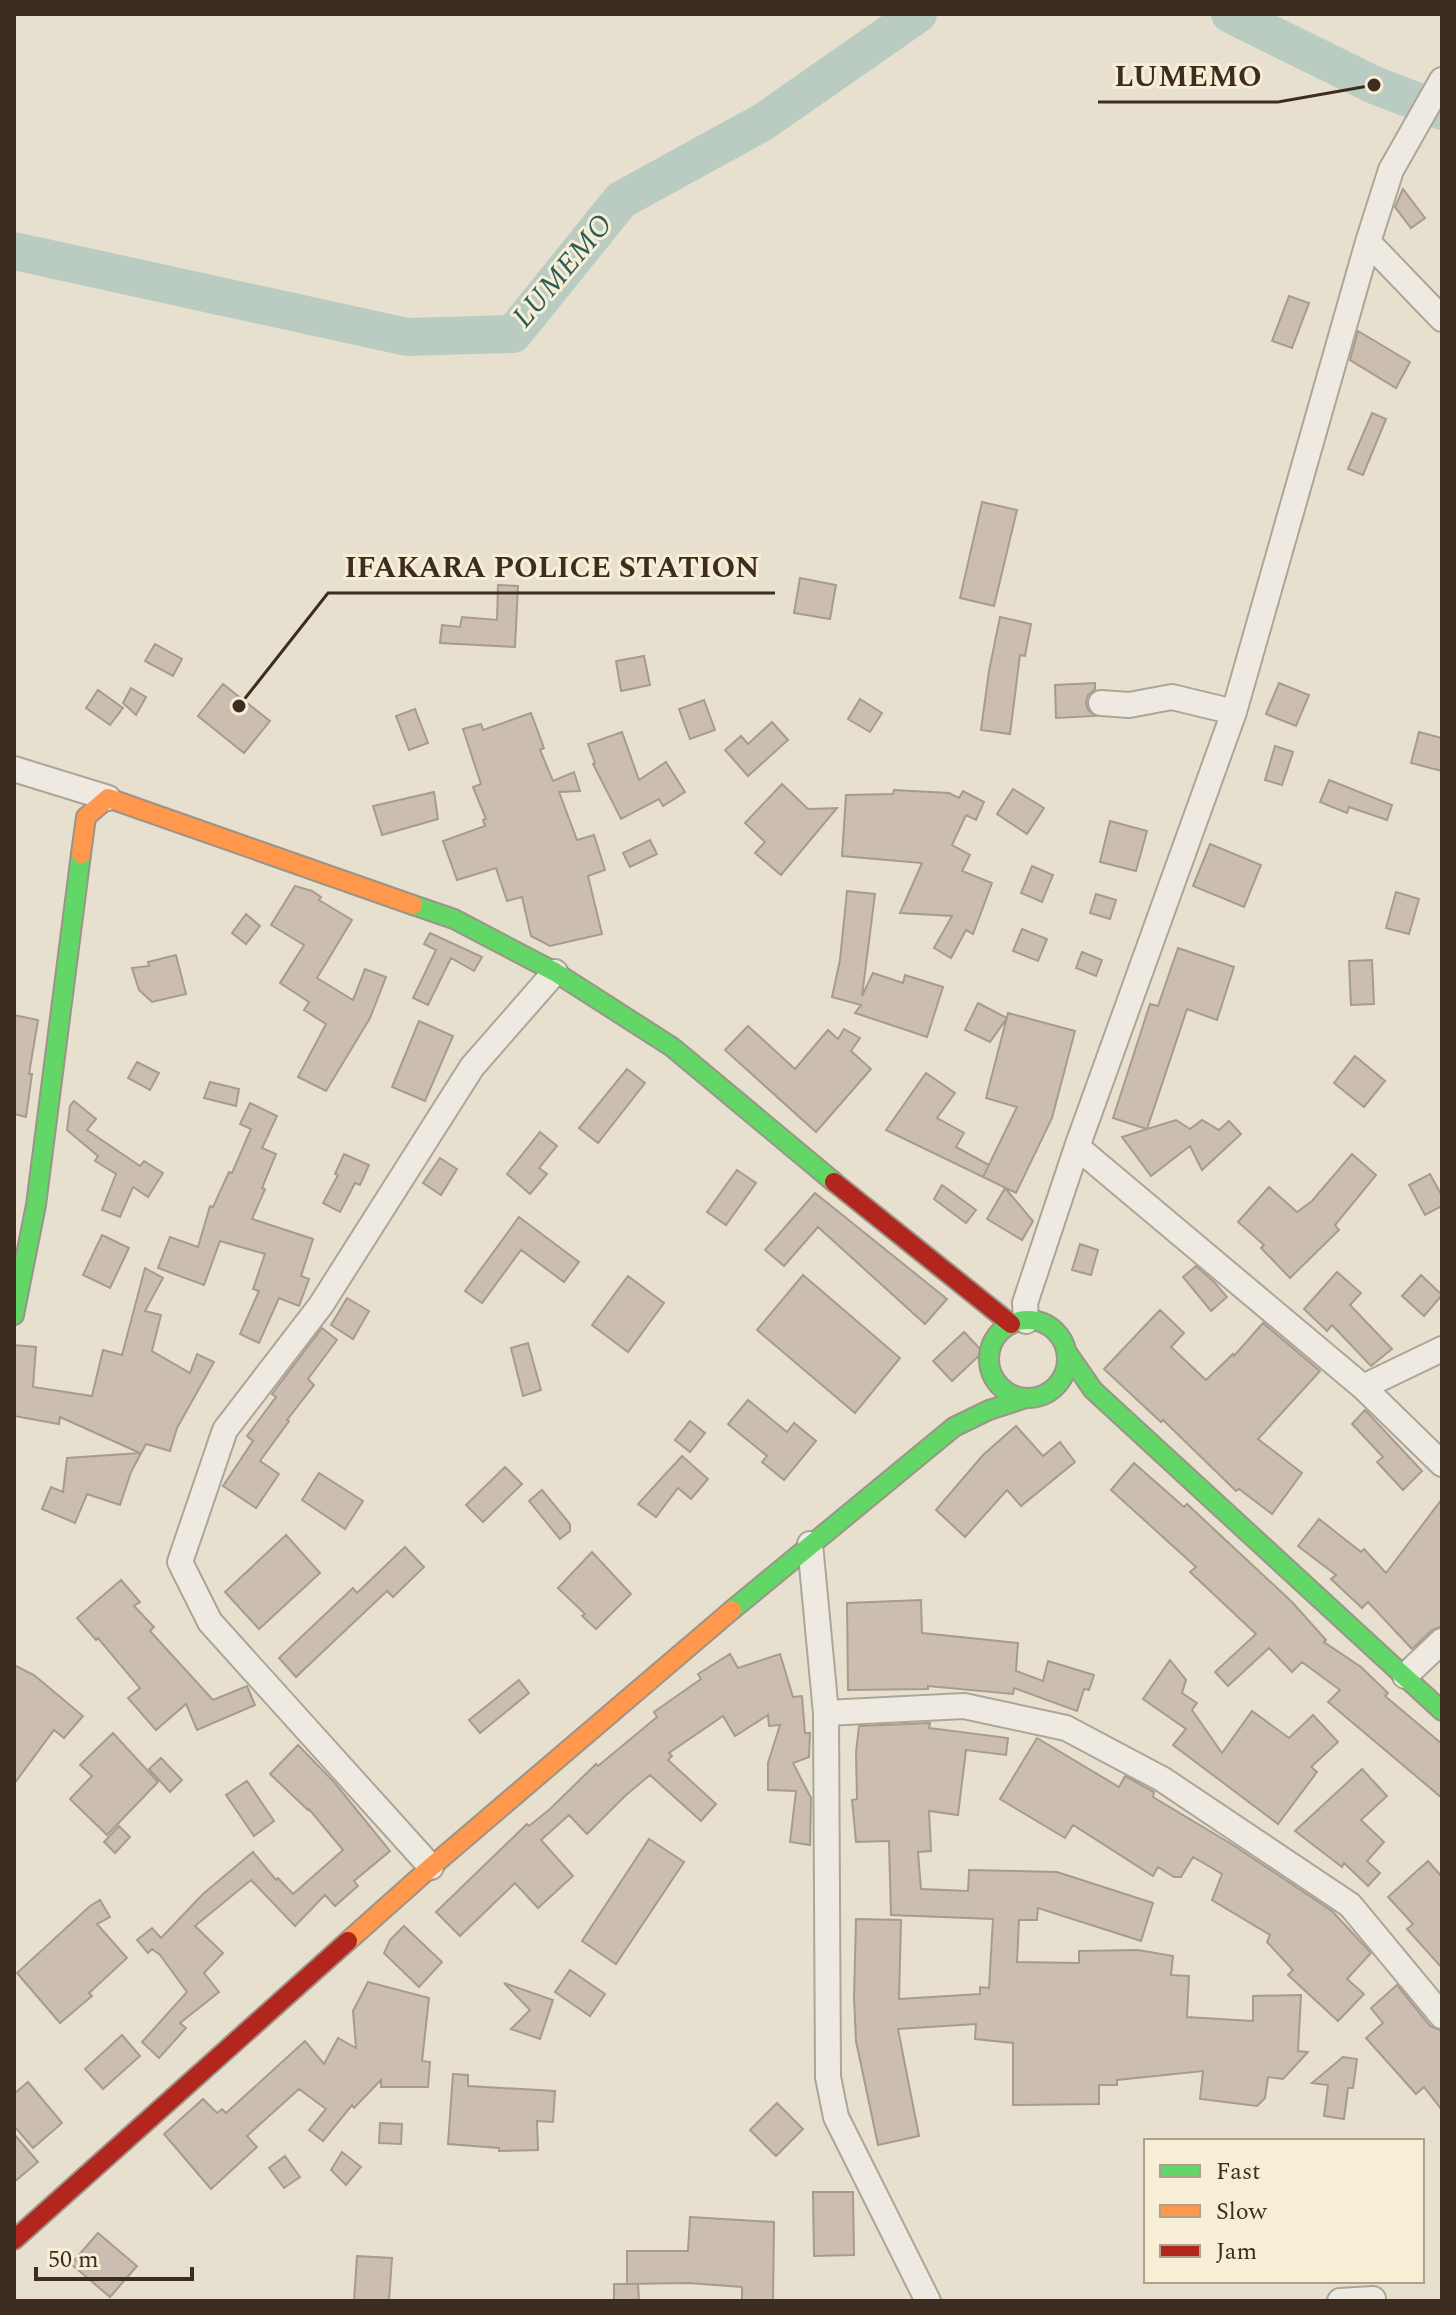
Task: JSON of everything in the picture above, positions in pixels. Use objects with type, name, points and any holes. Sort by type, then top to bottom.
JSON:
[{"type":"main road","points":[[14,1315],[36,1205],[86,817],[108,798],[454,919],[555,972],[672,1047],[1018,1322],[1049,1327],[1057,1333],[1093,1390],[1442,1711]]},
{"type":"main road","points":[[954,1427],[978,1386],[996,1338],[1018,1322]]},
{"type":"main road","points":[[14,2240],[431,1867],[810,1544],[954,1427],[989,1410],[1054,1388],[1067,1362],[1066,1351]]},
{"type":"main road","points":[[990,1357],[990,1367],[999,1385],[1007,1392],[1034,1397],[1065,1395],[1111,1404]]},
{"type":"street","points":[[1018,1322],[1077,1147],[1234,712],[1391,170],[1442,80]]},
{"type":"street","points":[[1368,242],[1442,319]]},
{"type":"street","points":[[1101,703],[1129,705],[1172,697],[1234,712]]},
{"type":"street","points":[[14,769],[108,798]]},
{"type":"street","points":[[431,1867],[210,1622],[180,1562],[225,1430],[321,1305],[472,1067],[555,972]]},
{"type":"street","points":[[1077,1147],[1363,1387],[1442,1464]]},
{"type":"street","points":[[1363,1387],[1442,1349]]},
{"type":"street","points":[[810,1544],[826,1713],[828,2077],[836,2117],[928,2301]]},
{"type":"street","points":[[1405,1676],[1442,1641]]},
{"type":"street","points":[[826,1713],[964,1706],[1066,1728],[1162,1779],[1350,1905],[1442,2016]]},
{"type":"street","points":[[1340,2301],[1373,2299]]},
{"type":"building","points":[[1403,189],[1425,218],[1411,228],[1395,207]]},
{"type":"building","points":[[1289,296],[1309,303],[1292,348],[1272,341]]},
{"type":"building","points":[[1358,331],[1410,362],[1396,388],[1350,360]]},
{"type":"building","points":[[1372,413],[1386,419],[1363,475],[1348,469]]},
{"type":"building","points":[[982,502],[1017,510],[994,606],[960,598]]},
{"type":"building","points":[[800,578],[836,585],[830,619],[794,613]]},
{"type":"building","points":[[498,585],[518,586],[515,647],[440,643],[442,625],[460,627],[462,617],[497,620]]},
{"type":"building","points":[[1000,617],[1031,624],[1025,656],[1020,655],[1010,734],[981,730]]},
{"type":"building","points":[[155,644],[182,659],[173,676],[145,661]]},
{"type":"building","points":[[644,656],[650,685],[621,691],[616,661]]},
{"type":"building","points":[[1095,683],[1095,689],[1088,695],[1086,703],[1095,716],[1056,718],[1055,685]]},
{"type":"building","points":[[1279,683],[1309,695],[1296,726],[1266,714]]},
{"type":"building","points":[[223,684],[270,721],[244,753],[198,716]]},
{"type":"building","points":[[131,688],[146,697],[136,715],[123,703]]},
{"type":"building","points":[[98,690],[123,708],[110,725],[86,708]]},
{"type":"building","points":[[860,699],[882,713],[870,732],[848,719]]},
{"type":"building","points":[[704,700],[715,730],[690,739],[679,709]]},
{"type":"building","points":[[415,709],[428,743],[409,750],[396,716]]},
{"type":"building","points":[[531,713],[544,748],[540,750],[553,781],[574,772],[580,791],[559,792],[577,840],[594,835],[605,870],[588,876],[602,934],[550,946],[531,936],[522,897],[507,901],[496,868],[457,880],[443,841],[485,826],[483,820],[486,819],[473,787],[481,784],[463,729],[481,724],[483,730]]},
{"type":"building","points":[[772,722],[788,740],[748,776],[725,750],[741,736],[748,744]]},
{"type":"building","points":[[622,732],[639,780],[666,762],[685,792],[663,806],[659,799],[621,819],[593,764],[588,744]]},
{"type":"building","points":[[1419,732],[1442,738],[1442,771],[1411,763]]},
{"type":"building","points":[[1275,746],[1293,752],[1282,785],[1265,780]]},
{"type":"building","points":[[1329,780],[1392,805],[1387,820],[1349,807],[1347,813],[1320,802]]},
{"type":"building","points":[[782,784],[808,809],[837,808],[781,875],[755,853],[765,842],[745,823]]},
{"type":"building","points":[[1013,789],[1044,808],[1027,834],[997,814]]},
{"type":"building","points":[[894,790],[949,793],[959,798],[963,791],[984,802],[976,820],[966,815],[952,845],[970,855],[962,871],[992,883],[973,934],[966,930],[951,958],[934,948],[952,916],[900,913],[922,863],[842,856],[846,795],[893,794]]},
{"type":"building","points":[[434,792],[438,819],[382,835],[373,806]]},
{"type":"building","points":[[1110,821],[1147,831],[1136,871],[1100,862]]},
{"type":"building","points":[[650,840],[657,854],[630,867],[623,853]]},
{"type":"building","points":[[1210,844],[1261,865],[1244,907],[1193,886]]},
{"type":"building","points":[[1032,866],[1053,875],[1042,902],[1021,893]]},
{"type":"building","points":[[295,886],[312,891],[321,897],[319,900],[352,920],[317,978],[353,1000],[365,969],[386,977],[370,1018],[326,1091],[298,1077],[326,1024],[304,1010],[309,1002],[280,983],[304,945],[271,925]]},
{"type":"building","points":[[847,891],[875,894],[862,996],[873,973],[903,983],[905,975],[943,987],[927,1037],[855,1013],[861,1005],[832,997],[840,960]]},
{"type":"building","points":[[1396,892],[1419,899],[1409,934],[1386,928]]},
{"type":"building","points":[[1096,894],[1116,900],[1110,919],[1090,913]]},
{"type":"building","points":[[246,914],[260,926],[246,944],[232,933]]},
{"type":"building","points":[[1022,929],[1047,939],[1038,961],[1013,951]]},
{"type":"building","points":[[430,933],[482,957],[474,971],[451,958],[428,1005],[413,998],[436,950],[424,944]]},
{"type":"building","points":[[1178,948],[1234,967],[1217,1020],[1187,1009],[1147,1129],[1113,1118],[1150,1004],[1158,1006]]},
{"type":"building","points":[[1082,952],[1102,960],[1096,976],[1076,968]]},
{"type":"building","points":[[176,955],[186,994],[152,1002],[139,990],[132,968],[149,966],[148,962]]},
{"type":"building","points":[[1372,960],[1374,1004],[1351,1005],[1349,961]]},
{"type":"building","points":[[978,1003],[1007,1018],[990,1042],[965,1030]]},
{"type":"building","points":[[1008,1013],[1075,1031],[1052,1118],[1016,1193],[983,1177],[1017,1107],[986,1098]]},
{"type":"building","points":[[14,1015],[38,1020],[26,1117],[14,1114]]},
{"type":"building","points":[[419,1021],[453,1036],[425,1101],[392,1087]]},
{"type":"building","points":[[748,1026],[795,1069],[828,1030],[838,1039],[844,1029],[860,1038],[851,1051],[871,1069],[816,1132],[725,1050]]},
{"type":"building","points":[[1355,1056],[1385,1081],[1364,1107],[1334,1083]]},
{"type":"building","points":[[137,1062],[159,1073],[150,1090],[128,1078]]},
{"type":"building","points":[[627,1069],[645,1083],[598,1143],[579,1128]]},
{"type":"building","points":[[926,1073],[955,1093],[937,1118],[964,1133],[956,1147],[989,1165],[983,1177],[886,1130]]},
{"type":"building","points":[[210,1082],[239,1089],[236,1106],[204,1098]]},
{"type":"building","points":[[74,1101],[96,1119],[87,1130],[140,1166],[144,1161],[163,1173],[148,1197],[133,1187],[120,1217],[102,1210],[116,1174],[95,1161],[98,1156],[67,1130],[70,1106]]},
{"type":"building","points":[[250,1103],[277,1116],[262,1148],[276,1154],[252,1219],[313,1239],[301,1276],[309,1279],[299,1306],[279,1298],[259,1343],[240,1334],[259,1291],[253,1289],[265,1254],[220,1241],[204,1285],[158,1268],[170,1237],[198,1247],[210,1206],[213,1207],[229,1172],[232,1173],[251,1129],[240,1124]]},
{"type":"building","points":[[1176,1120],[1190,1129],[1202,1120],[1219,1130],[1229,1121],[1241,1134],[1202,1170],[1190,1146],[1151,1176],[1122,1137]]},
{"type":"building","points":[[540,1132],[557,1146],[539,1168],[547,1174],[530,1194],[507,1174]]},
{"type":"building","points":[[344,1154],[369,1165],[360,1185],[355,1183],[340,1212],[323,1203],[338,1175],[335,1174]]},
{"type":"building","points":[[1352,1154],[1376,1175],[1335,1225],[1339,1230],[1290,1278],[1261,1248],[1264,1245],[1238,1222],[1269,1187],[1297,1212],[1312,1201]]},
{"type":"building","points":[[440,1158],[457,1169],[441,1195],[423,1183]]},
{"type":"building","points":[[737,1170],[756,1183],[726,1225],[707,1212]]},
{"type":"building","points":[[1430,1174],[1442,1196],[1442,1206],[1425,1215],[1409,1185]]},
{"type":"building","points":[[942,1185],[976,1210],[966,1223],[934,1199]]},
{"type":"building","points":[[1005,1188],[1033,1221],[1022,1240],[987,1219]]},
{"type":"building","points":[[815,1193],[947,1299],[925,1324],[818,1227],[784,1266],[765,1250]]},
{"type":"building","points":[[519,1217],[579,1262],[564,1282],[521,1250],[482,1303],[465,1291]]},
{"type":"building","points":[[102,1235],[129,1248],[110,1288],[83,1275]]},
{"type":"building","points":[[1080,1244],[1098,1250],[1091,1275],[1072,1270]]},
{"type":"building","points":[[1196,1266],[1227,1297],[1211,1311],[1183,1277]]},
{"type":"building","points":[[145,1268],[163,1278],[145,1311],[161,1315],[152,1351],[190,1373],[197,1354],[214,1362],[177,1428],[170,1451],[146,1444],[131,1472],[120,1505],[87,1494],[75,1523],[42,1509],[51,1487],[63,1492],[67,1458],[140,1453],[60,1417],[59,1424],[14,1416],[14,1345],[36,1347],[33,1387],[92,1396],[103,1350],[122,1355]]},
{"type":"building","points":[[1337,1272],[1361,1293],[1350,1305],[1392,1349],[1371,1366],[1332,1325],[1327,1331],[1304,1309]]},
{"type":"building","points":[[803,1275],[900,1358],[855,1413],[757,1330]]},
{"type":"building","points":[[1421,1275],[1442,1295],[1424,1316],[1402,1296]]},
{"type":"building","points":[[628,1276],[664,1303],[628,1352],[592,1325]]},
{"type":"building","points":[[347,1298],[369,1311],[353,1339],[331,1325]]},
{"type":"building","points":[[1160,1310],[1184,1333],[1171,1347],[1206,1380],[1234,1356],[1263,1323],[1320,1371],[1258,1439],[1302,1473],[1272,1514],[1239,1489],[1236,1491],[1163,1420],[1161,1422],[1104,1369]]},
{"type":"building","points":[[322,1328],[337,1340],[308,1379],[314,1385],[260,1461],[279,1474],[256,1508],[223,1486],[253,1441],[247,1436],[276,1397],[272,1394]]},
{"type":"building","points":[[964,1332],[983,1352],[952,1381],[933,1361]]},
{"type":"building","points":[[528,1343],[541,1390],[523,1396],[511,1348]]},
{"type":"building","points":[[748,1400],[787,1432],[794,1423],[816,1441],[784,1480],[762,1462],[767,1456],[728,1424]]},
{"type":"building","points":[[1365,1410],[1422,1471],[1403,1490],[1377,1462],[1383,1457],[1352,1424]]},
{"type":"building","points":[[690,1421],[705,1433],[690,1452],[675,1440]]},
{"type":"building","points":[[1016,1426],[1043,1456],[1060,1442],[1075,1462],[1021,1506],[1007,1490],[965,1537],[936,1510],[983,1455]]},
{"type":"building","points":[[682,1456],[708,1479],[691,1499],[678,1488],[656,1517],[638,1504]]},
{"type":"building","points":[[1134,1463],[1184,1507],[1187,1504],[1292,1602],[1326,1640],[1324,1642],[1361,1667],[1388,1693],[1385,1696],[1442,1744],[1442,1798],[1328,1702],[1340,1690],[1302,1662],[1292,1672],[1269,1648],[1228,1686],[1215,1672],[1256,1634],[1190,1572],[1196,1567],[1111,1490]]},
{"type":"building","points":[[505,1467],[522,1484],[483,1522],[466,1505]]},
{"type":"building","points":[[319,1473],[363,1501],[345,1529],[302,1500]]},
{"type":"building","points":[[542,1490],[570,1524],[570,1531],[560,1539],[529,1501]]},
{"type":"building","points":[[1442,1499],[1442,1626],[1432,1630],[1412,1649],[1368,1602],[1362,1608],[1331,1579],[1336,1575],[1298,1546],[1319,1519],[1361,1552],[1364,1549],[1386,1573]]},
{"type":"building","points":[[286,1535],[320,1573],[259,1629],[225,1592]]},
{"type":"building","points":[[405,1547],[424,1567],[393,1597],[387,1591],[296,1677],[279,1658],[353,1588],[357,1593]]},
{"type":"building","points":[[592,1552],[631,1594],[596,1629],[558,1588]]},
{"type":"building","points":[[121,1580],[140,1602],[134,1606],[154,1627],[150,1631],[213,1700],[247,1686],[255,1705],[197,1730],[186,1704],[156,1730],[128,1698],[140,1688],[77,1618]]},
{"type":"building","points":[[921,1600],[922,1633],[1018,1643],[1016,1671],[1043,1681],[1048,1661],[1094,1675],[1089,1690],[1084,1689],[1077,1711],[1014,1688],[1013,1694],[928,1686],[928,1689],[848,1690],[847,1603]]},
{"type":"building","points":[[730,1654],[738,1668],[780,1654],[793,1697],[802,1696],[805,1733],[810,1733],[809,1757],[793,1763],[811,1798],[810,1845],[790,1842],[796,1791],[768,1790],[768,1763],[780,1725],[769,1726],[768,1715],[735,1736],[723,1716],[669,1753],[672,1756],[668,1760],[716,1804],[701,1821],[650,1775],[587,1834],[569,1815],[541,1840],[573,1876],[538,1908],[515,1883],[460,1936],[436,1912],[527,1824],[529,1826],[550,1809],[596,1764],[598,1766],[657,1717],[654,1712],[701,1679],[698,1674]]},
{"type":"building","points":[[1170,1660],[1186,1680],[1182,1693],[1197,1703],[1192,1710],[1222,1753],[1252,1711],[1289,1738],[1313,1715],[1338,1742],[1311,1767],[1317,1772],[1278,1824],[1173,1745],[1186,1729],[1143,1699]]},
{"type":"building","points":[[14,1665],[34,1675],[83,1716],[64,1738],[54,1730],[14,1784]]},
{"type":"building","points":[[519,1680],[529,1693],[480,1733],[469,1720]]},
{"type":"building","points":[[930,1723],[929,1728],[1008,1738],[1006,1755],[966,1750],[958,1815],[929,1811],[931,1851],[918,1852],[921,1889],[968,1891],[969,1870],[1057,1872],[1153,1903],[1141,1941],[1038,1908],[1037,1920],[1019,1920],[1017,1962],[1079,1963],[1079,1951],[1138,1950],[1173,1956],[1171,1975],[1189,1976],[1187,2017],[1253,2021],[1253,1996],[1301,1995],[1298,2051],[1308,2052],[1283,2079],[1268,2077],[1265,2098],[1257,2106],[1200,2099],[1203,2071],[1117,2080],[1117,2085],[1099,2085],[1099,2104],[1013,2105],[1013,2043],[975,2039],[976,2024],[898,2029],[919,2136],[878,2145],[856,2041],[856,1919],[901,1920],[899,1999],[980,1994],[980,1987],[989,1988],[993,1919],[891,1915],[889,1841],[856,1842],[852,1800],[857,1799],[859,1726]]},
{"type":"building","points":[[113,1733],[158,1782],[107,1835],[70,1799],[92,1776],[80,1765]]},
{"type":"building","points":[[1037,1738],[1119,1787],[1125,1776],[1154,1792],[1153,1797],[1233,1845],[1332,1911],[1371,1953],[1347,1979],[1364,1994],[1338,2021],[1288,1975],[1293,1970],[1267,1942],[1270,1935],[1212,1900],[1222,1874],[1193,1857],[1181,1877],[1174,1877],[1158,1867],[1153,1876],[1073,1825],[1065,1838],[1000,1799]]},
{"type":"building","points":[[298,1745],[334,1782],[390,1851],[354,1881],[358,1886],[335,1906],[325,1895],[295,1926],[251,1880],[195,1926],[223,1953],[204,1973],[219,1992],[180,2023],[186,2028],[159,2058],[142,2042],[187,1992],[160,1955],[152,1949],[148,1953],[137,1940],[152,1928],[161,1938],[203,1894],[253,1852],[276,1880],[278,1878],[293,1894],[343,1850],[309,1809],[270,1774]]},
{"type":"building","points":[[161,1758],[182,1780],[170,1792],[149,1769]]},
{"type":"building","points":[[1362,1769],[1387,1796],[1361,1820],[1384,1842],[1367,1861],[1380,1873],[1368,1886],[1344,1863],[1342,1867],[1295,1831]]},
{"type":"building","points":[[247,1781],[274,1821],[254,1836],[226,1795]]},
{"type":"building","points":[[119,1826],[130,1837],[115,1853],[104,1842]]},
{"type":"building","points":[[649,1839],[684,1862],[616,1964],[582,1941]]},
{"type":"building","points":[[1428,1861],[1442,1877],[1442,1968],[1407,1929],[1413,1924],[1388,1897]]},
{"type":"building","points":[[100,1900],[110,1917],[97,1924],[127,1958],[89,1993],[92,1996],[60,2023],[17,1973]]},
{"type":"building","points":[[404,1926],[442,1962],[419,1987],[384,1953],[390,1940]]},
{"type":"building","points":[[570,1970],[605,1994],[590,2016],[555,1992]]},
{"type":"building","points":[[368,1982],[429,1998],[422,2061],[430,2062],[428,2087],[381,2087],[381,2080],[354,2108],[352,2105],[323,2141],[309,2130],[326,2109],[299,2089],[247,2136],[257,2147],[211,2189],[164,2134],[203,2099],[217,2113],[222,2109],[226,2113],[305,2041],[324,2064],[338,2038],[356,2048],[353,2011]]},
{"type":"building","points":[[504,1983],[553,2000],[540,2039],[511,2029],[530,2010]]},
{"type":"building","points":[[1397,1985],[1430,2026],[1442,2031],[1442,2110],[1424,2087],[1416,2094],[1366,2038],[1383,2023],[1371,2008]]},
{"type":"building","points":[[122,2035],[140,2056],[103,2089],[85,2069]]},
{"type":"building","points":[[1343,2057],[1357,2059],[1353,2088],[1348,2088],[1344,2119],[1324,2116],[1328,2085],[1312,2083]]},
{"type":"building","points":[[453,2074],[468,2075],[468,2086],[555,2091],[553,2122],[537,2121],[538,2150],[499,2151],[499,2148],[448,2144]]},
{"type":"building","points":[[28,2082],[62,2123],[33,2148],[14,2126],[14,2094]]},
{"type":"building","points":[[777,2103],[803,2129],[776,2156],[750,2130]]},
{"type":"building","points":[[380,2123],[402,2124],[401,2144],[379,2143]]},
{"type":"building","points":[[14,2134],[38,2162],[14,2182]]},
{"type":"building","points":[[342,2152],[361,2167],[346,2185],[331,2170]]},
{"type":"building","points":[[285,2156],[300,2177],[284,2188],[269,2168]]},
{"type":"building","points":[[813,2192],[853,2192],[854,2255],[814,2256]]},
{"type":"building","points":[[690,2217],[774,2222],[773,2301],[742,2301],[742,2287],[688,2283],[627,2284],[627,2251],[688,2251]]},
{"type":"building","points":[[98,2233],[137,2266],[110,2297],[71,2264]]},
{"type":"building","points":[[357,2256],[392,2258],[389,2301],[354,2301]]},
{"type":"building","points":[[614,2284],[638,2284],[639,2301],[614,2301]]},
{"type":"waterway","name":"LUMEMO","points":[[14,251],[407,337],[513,334],[621,200],[763,122],[918,14]]},
{"type":"waterway","name":"LUMEMO","points":[[1230,14],[1374,85],[1442,111]]},
{"type":"traffic: fast","points":[[14,1315],[36,1205],[81,854]]},
{"type":"traffic: fast","points":[[413,905],[454,919],[555,972],[672,1047],[834,1182]]},
{"type":"traffic: fast","points":[[1028,1320],[1043,1323],[1055,1332],[1064,1344],[1067,1359],[1064,1374],[1055,1386],[1043,1395],[1028,1398],[1013,1395],[1001,1386],[992,1374],[989,1359],[992,1344],[1001,1332],[1013,1323],[1028,1320]]},
{"type":"traffic: fast","points":[[1066,1351],[1093,1390],[1442,1711]]},
{"type":"traffic: fast","points":[[732,1610],[954,1427],[989,1410],[1026,1398]]},
{"type":"traffic: slow","points":[[81,854],[86,817],[108,798],[413,905]]},
{"type":"traffic: slow","points":[[348,1941],[732,1610]]},
{"type":"traffic: jam","points":[[834,1182],[1011,1324]]},
{"type":"traffic: jam","points":[[14,2240],[348,1941]]},
{"type":"place","name":"LUMEMO","points":[[1374,85]]},
{"type":"place","name":"IFAKARA POLICE STATION","points":[[239,706]]}]
